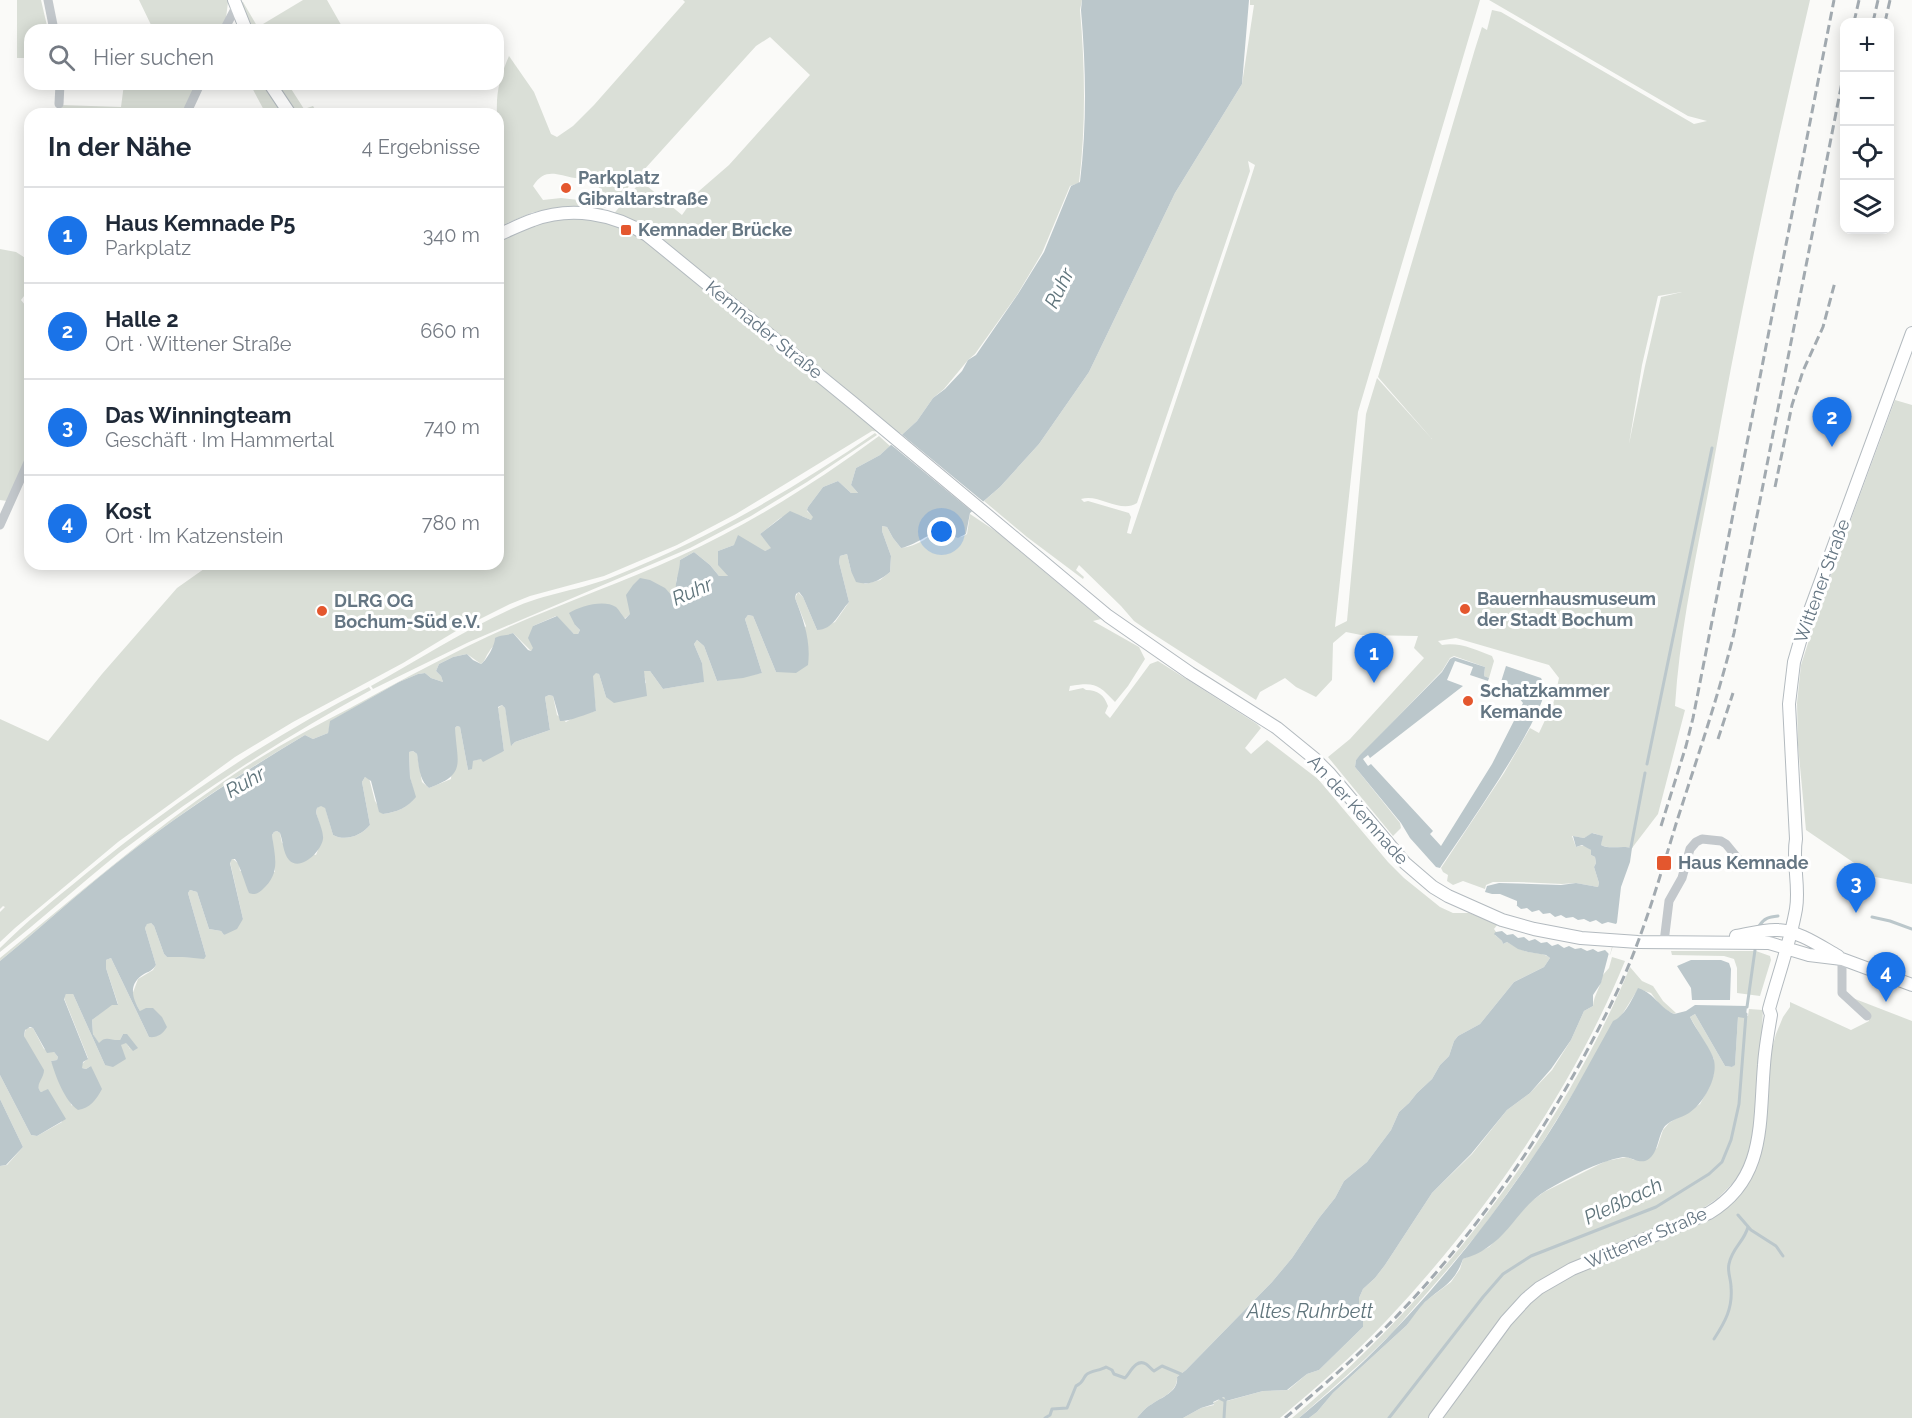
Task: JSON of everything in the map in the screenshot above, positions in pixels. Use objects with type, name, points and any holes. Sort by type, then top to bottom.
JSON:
[{"type":"main road","points":[[235,3],[244,24]]},
{"type":"main road","points":[[274,90],[286,108]]},
{"type":"main road","name":"Kemnader Straße","points":[[504,232],[534,219],[570,213],[606,217],[634,227],[684,264],[1001,527]]},
{"type":"main road","name":"Wittener Straße","points":[[1435,1418],[1506,1321],[1539,1288],[1572,1269],[1702,1216],[1720,1206],[1739,1187],[1747,1174],[1757,1148],[1764,1063],[1771,1015],[1769,1009],[1790,950],[1796,908],[1796,839],[1789,704],[1794,662],[1805,624],[1912,333]]},
{"type":"main road","name":"An der Kemnade","points":[[1001,527],[1108,616],[1190,673],[1272,725],[1309,754],[1330,774],[1405,863],[1433,887],[1472,908],[1502,921],[1581,938],[1664,942],[1759,942],[1809,955],[1842,959]]},
{"type":"main road","name":"An der Kemnade","points":[[1711,941],[1777,930],[1793,934]]},
{"type":"main road","points":[[1793,934],[1842,959],[1912,986]]},
{"type":"street","points":[[48,0],[53,24]]},
{"type":"street","points":[[226,24],[235,3]]},
{"type":"street","points":[[59,104],[60,90]]},
{"type":"street","points":[[189,108],[197,90]]},
{"type":"street","points":[[0,525],[24,471]]},
{"type":"street","points":[[1664,942],[1669,901],[1682,878],[1690,849],[1696,842],[1721,841],[1744,866]]},
{"type":"street","points":[[1842,959],[1842,993],[1867,1016]]},
{"type":"shaded area","points":[[17,0],[41,0],[47,24],[24,24],[24,58],[17,58]]},
{"type":"shaded area","points":[[139,0],[228,0],[223,24],[151,24]]},
{"type":"shaded area","points":[[303,0],[327,0],[341,24],[263,24]]},
{"type":"shaded area","points":[[683,0],[1082,0],[1080,10],[1084,118],[1079,183],[1070,186],[1042,253],[1017,295],[975,354],[903,434],[872,431],[736,514],[677,545],[604,576],[530,596],[510,604],[456,631],[403,663],[293,722],[235,757],[118,842],[0,942],[0,912],[5,907],[0,909],[0,719],[48,741],[102,674],[177,588],[202,570],[504,570],[504,237],[536,223],[565,217],[607,222],[641,181],[682,215],[699,191],[729,165],[810,75],[770,37],[756,46],[614,203],[592,181],[547,174],[533,186],[543,200],[561,198],[605,203],[606,207],[600,210],[554,208],[531,213],[504,224],[504,108],[497,108],[497,106],[498,90],[504,90],[504,68],[509,56],[534,92],[551,134],[557,137],[573,126],[594,105],[685,2]]},
{"type":"shaded area","points":[[1250,0],[1480,0],[1358,412],[1335,627],[1347,621],[1366,414],[1377,378],[1432,439],[1378,377],[1475,49],[1482,27],[1487,30],[1492,10],[1501,12],[1694,124],[1707,121],[1688,116],[1489,0],[1810,0],[1745,297],[1690,591],[1675,706],[1685,710],[1658,814],[1632,848],[1601,845],[1602,836],[1593,833],[1584,838],[1572,836],[1576,847],[1587,847],[1591,850],[1591,855],[1595,857],[1594,867],[1598,887],[1576,883],[1493,882],[1486,885],[1485,889],[1463,881],[1453,885],[1447,881],[1448,875],[1441,868],[1504,773],[1530,728],[1539,733],[1554,701],[1559,678],[1549,665],[1456,638],[1438,641],[1442,645],[1474,649],[1492,656],[1494,661],[1489,678],[1484,676],[1485,667],[1454,656],[1450,658],[1442,671],[1356,760],[1355,767],[1400,823],[1401,828],[1393,836],[1328,757],[1350,739],[1424,658],[1414,648],[1418,636],[1361,635],[1346,632],[1333,643],[1332,680],[1316,697],[1296,687],[1285,678],[1260,692],[1256,700],[1134,621],[1079,565],[1076,570],[1084,577],[1083,579],[984,501],[1039,444],[1089,372],[1175,193],[1242,84],[1254,5],[1250,5]],"holes":[[[1248,161],[1255,165],[1248,187],[1131,534],[1127,533],[1131,517],[1129,513],[1088,501],[1084,502],[1081,499],[1095,499],[1124,506],[1137,503],[1250,171]],[[1682,292],[1661,297],[1629,444],[1642,365],[1658,296]]]},
{"type":"shaded area","points":[[243,2],[256,24],[247,24],[238,3]]},
{"type":"shaded area","points":[[123,90],[193,90],[185,108],[61,108],[61,105],[121,107]]},
{"type":"shaded area","points":[[253,90],[269,90],[280,108],[263,108]]},
{"type":"shaded area","points":[[279,90],[292,90],[303,108],[290,108]]},
{"type":"shaded area","points":[[0,249],[16,252],[24,257],[24,296],[21,300],[24,304],[24,463],[7,501],[0,500]]},
{"type":"shaded area","points":[[1895,400],[1912,405],[1912,884],[1870,876],[1806,830],[1798,745],[1797,703],[1801,665],[1825,590]]},
{"type":"shaded area","points":[[875,433],[877,435],[807,482],[751,516],[690,548],[469,642],[373,689],[371,686],[458,636],[511,609],[615,576],[683,546],[749,512],[813,474]]},
{"type":"shaded area","points":[[879,436],[890,446],[880,455],[856,468],[851,485],[858,493],[851,493],[838,481],[823,487],[808,507],[807,511],[814,517],[811,520],[795,515],[783,516],[760,534],[772,548],[765,551],[734,545],[718,551],[728,576],[719,576],[694,552],[680,560],[676,581],[678,596],[675,599],[664,588],[624,619],[575,625],[580,630],[578,634],[574,634],[556,616],[533,626],[534,648],[531,651],[513,633],[494,646],[481,664],[467,654],[453,657],[439,664],[436,671],[443,682],[425,673],[399,682],[331,721],[328,733],[313,739],[305,735],[198,803],[123,858],[0,961],[0,958],[112,866],[168,822],[227,779],[273,750],[304,732],[395,684],[466,647],[706,544],[807,486]]},
{"type":"shaded area","points":[[970,514],[997,532],[1101,619],[1093,621],[1139,647],[1145,659],[1115,702],[1096,686],[1085,684],[1070,686],[1069,691],[1083,688],[1100,694],[1108,706],[1105,713],[1110,718],[1150,664],[1158,661],[1257,724],[1261,728],[1245,748],[1251,754],[1267,740],[1318,779],[1388,862],[1440,907],[1453,913],[1469,913],[1504,926],[1613,946],[1610,955],[1608,952],[1498,930],[1496,932],[1495,935],[1503,944],[1507,942],[1525,951],[1550,958],[1544,967],[1514,982],[1480,1024],[1458,1036],[1449,1056],[1440,1065],[1432,1079],[1399,1112],[1391,1130],[1367,1162],[1344,1181],[1335,1198],[1292,1258],[1272,1282],[1177,1377],[1172,1390],[1137,1418],[0,1418],[0,1166],[7,1165],[23,1147],[0,1099],[0,1075],[31,1135],[37,1136],[62,1122],[48,1090],[41,1092],[39,1090],[24,1036],[26,1028],[33,1028],[44,1049],[54,1052],[58,1057],[57,1060],[51,1061],[72,1106],[91,1066],[86,1069],[82,1068],[81,1065],[88,1058],[64,998],[66,994],[73,994],[105,1065],[120,1045],[126,1042],[130,1049],[123,1034],[120,1040],[99,1044],[93,1034],[92,1020],[112,1004],[118,1004],[106,968],[106,960],[111,958],[149,1037],[132,995],[138,979],[153,970],[156,965],[145,928],[147,923],[154,926],[167,957],[206,956],[188,893],[190,890],[197,892],[209,929],[221,931],[224,935],[243,919],[230,862],[232,858],[239,864],[240,871],[275,872],[272,835],[277,831],[280,833],[282,843],[316,855],[323,837],[316,812],[321,805],[325,807],[333,835],[348,838],[363,832],[370,825],[362,782],[365,777],[369,778],[375,801],[383,814],[401,809],[415,797],[410,777],[409,752],[413,751],[417,754],[422,782],[429,788],[451,779],[457,726],[460,727],[468,770],[473,761],[504,751],[498,708],[502,705],[505,708],[512,745],[550,730],[545,697],[549,695],[553,696],[557,715],[566,722],[576,716],[596,711],[592,675],[596,672],[599,674],[606,697],[646,683],[643,671],[650,671],[663,689],[703,682],[702,663],[694,644],[697,640],[704,646],[717,681],[762,673],[745,619],[748,615],[753,616],[776,672],[806,626],[795,598],[798,592],[803,597],[817,630],[835,622],[849,602],[839,562],[840,556],[847,554],[851,571],[865,584],[880,580],[890,572],[891,556],[882,526],[887,527],[901,548],[919,543],[939,531],[962,537],[967,534]]},
{"type":"shaded area","points":[[369,687],[371,690],[242,767],[149,830],[0,952],[0,948],[51,902],[185,798],[293,728]]},
{"type":"shaded area","points":[[1671,951],[1756,951],[1770,956],[1771,960],[1760,996],[1737,993],[1737,968],[1734,959],[1724,956],[1672,955]]},
{"type":"shaded area","points":[[1612,957],[1625,961],[1579,1058],[1552,1105],[1491,1196],[1423,1281],[1387,1320],[1362,1346],[1280,1418],[1183,1418],[1201,1408],[1214,1405],[1213,1403],[1224,1397],[1227,1401],[1263,1391],[1288,1390],[1307,1374],[1319,1370],[1363,1327],[1359,1298],[1363,1289],[1385,1265],[1432,1193],[1472,1154],[1507,1110],[1530,1093],[1552,1070],[1571,1040],[1584,1011],[1593,1006],[1602,976],[1609,968]]},
{"type":"shaded area","points":[[1630,967],[1642,981],[1653,986],[1663,1001],[1676,1013],[1662,1008],[1651,993],[1638,989],[1536,1153],[1484,1226],[1392,1333],[1299,1418],[1292,1418],[1344,1372],[1394,1322],[1442,1269],[1488,1212],[1529,1154],[1567,1093],[1601,1030]]},
{"type":"shaded area","points":[[1850,997],[1912,1021],[1912,1418],[1441,1418],[1514,1317],[1530,1301],[1566,1278],[1700,1223],[1744,1186],[1770,1056],[1776,1034],[1790,1007],[1790,1002],[1851,1030],[1869,1021],[1866,1014]]},
{"type":"shaded area","points":[[1749,1009],[1763,1010],[1752,1148],[1742,1171],[1718,1198],[1699,1211],[1629,1239],[1549,1275],[1535,1284],[1508,1309],[1429,1418],[1309,1418],[1407,1325],[1427,1300],[1451,1282],[1460,1269],[1463,1259],[1489,1247],[1529,1203],[1544,1192],[1606,1161],[1627,1157],[1634,1160],[1657,1148],[1663,1130],[1669,1123],[1700,1104],[1714,1073],[1714,1059],[1690,1017],[1695,1014],[1725,1066],[1732,1067],[1735,1064],[1738,1017],[1748,1016]]},
{"type":"water","name":"Ruhr","points":[[1082,0],[1249,0],[1242,84],[1175,193],[1089,372],[1039,444],[1000,487],[970,513],[966,534],[958,538],[938,531],[901,548],[887,527],[882,526],[891,556],[890,572],[870,583],[856,582],[847,554],[840,556],[839,562],[849,602],[832,624],[817,630],[803,597],[799,592],[796,594],[795,598],[806,631],[809,656],[808,665],[796,673],[776,672],[753,616],[748,615],[745,619],[762,673],[717,681],[704,646],[697,640],[694,644],[702,663],[704,682],[663,689],[650,671],[644,671],[647,696],[614,703],[606,697],[599,674],[596,673],[593,676],[596,711],[560,721],[553,696],[549,695],[545,697],[550,730],[515,742],[511,746],[505,708],[502,705],[498,707],[504,751],[483,762],[481,759],[473,761],[472,769],[468,770],[460,727],[457,726],[455,728],[457,766],[449,778],[441,783],[429,788],[421,777],[417,754],[413,751],[409,752],[410,777],[416,797],[401,809],[383,814],[379,812],[371,781],[365,777],[362,782],[370,825],[363,832],[348,838],[333,835],[325,808],[321,806],[317,808],[323,839],[314,855],[299,864],[289,860],[280,833],[274,832],[272,835],[274,871],[268,884],[260,891],[254,894],[249,893],[237,862],[232,859],[230,863],[243,919],[237,929],[224,935],[221,931],[209,929],[197,892],[190,890],[188,893],[206,956],[204,959],[167,957],[154,926],[151,923],[147,924],[145,928],[156,965],[137,980],[133,993],[140,1011],[153,1008],[162,1017],[167,1027],[162,1034],[149,1037],[111,958],[106,960],[106,968],[118,1005],[112,1005],[92,1020],[93,1034],[99,1043],[106,1039],[120,1040],[123,1034],[127,1034],[138,1048],[133,1051],[126,1043],[121,1045],[126,1059],[113,1067],[105,1065],[73,994],[66,994],[64,999],[88,1059],[83,1062],[82,1068],[86,1069],[91,1066],[102,1089],[89,1105],[78,1110],[73,1106],[61,1088],[51,1061],[57,1060],[58,1057],[54,1052],[47,1053],[33,1028],[25,1030],[24,1036],[44,1070],[39,1089],[41,1092],[48,1089],[66,1119],[37,1136],[31,1135],[0,1075],[0,961],[123,858],[251,768],[305,735],[313,739],[328,733],[330,721],[399,682],[425,673],[443,682],[436,671],[439,664],[453,657],[467,654],[481,664],[490,652],[495,638],[500,636],[513,633],[531,651],[533,648],[528,638],[533,626],[557,616],[574,634],[578,634],[580,630],[569,613],[586,606],[611,605],[616,607],[625,619],[630,614],[626,595],[640,578],[650,580],[665,588],[675,599],[680,560],[694,552],[719,576],[728,576],[718,565],[718,551],[734,545],[738,535],[765,551],[771,548],[760,534],[790,511],[811,520],[813,517],[807,510],[808,507],[823,487],[838,481],[851,493],[858,493],[851,485],[856,468],[880,455],[917,421],[933,398],[962,371],[968,360],[976,355],[1044,252],[1071,186],[1080,182],[1085,96]]},
{"type":"water","points":[[1454,657],[1485,667],[1484,676],[1489,678],[1488,681],[1470,675],[1473,667],[1455,661],[1447,680],[1463,686],[1370,758],[1368,755],[1363,759],[1368,766],[1371,764],[1433,831],[1430,834],[1441,846],[1492,764],[1523,703],[1519,698],[1524,694],[1521,689],[1514,690],[1500,685],[1506,666],[1541,678],[1545,686],[1533,722],[1518,748],[1440,868],[1436,867],[1410,838],[1401,823],[1355,767],[1360,755]]},
{"type":"water","name":"Altes Ruhrbett","points":[[1592,833],[1603,836],[1601,845],[1632,848],[1630,862],[1621,887],[1617,922],[1601,983],[1593,995],[1593,1006],[1584,1011],[1571,1040],[1551,1069],[1530,1093],[1507,1110],[1471,1154],[1432,1193],[1385,1265],[1363,1289],[1359,1298],[1359,1310],[1363,1316],[1363,1327],[1319,1370],[1307,1374],[1287,1390],[1263,1391],[1226,1401],[1224,1397],[1183,1418],[1137,1418],[1148,1407],[1173,1390],[1177,1377],[1272,1282],[1335,1198],[1344,1181],[1367,1162],[1391,1130],[1399,1112],[1432,1079],[1440,1065],[1449,1056],[1458,1036],[1480,1024],[1514,982],[1544,967],[1550,958],[1546,955],[1518,949],[1507,942],[1503,944],[1494,934],[1517,905],[1517,901],[1500,894],[1485,892],[1487,886],[1499,883],[1561,885],[1576,883],[1598,887],[1594,867],[1595,857],[1591,855],[1591,850],[1582,845],[1576,847],[1573,836],[1584,838]]},
{"type":"water","points":[[1691,960],[1721,960],[1729,963],[1731,969],[1730,1000],[1692,1000],[1691,988],[1677,966]]},
{"type":"water","points":[[1638,988],[1674,1014],[1686,1011],[1695,1005],[1747,1006],[1746,1016],[1738,1017],[1735,1065],[1725,1066],[1695,1014],[1690,1017],[1713,1057],[1715,1064],[1712,1080],[1705,1096],[1695,1108],[1665,1126],[1653,1155],[1645,1161],[1623,1157],[1603,1162],[1574,1175],[1538,1196],[1496,1241],[1482,1251],[1463,1259],[1452,1279],[1425,1302],[1407,1325],[1333,1393],[1317,1412],[1309,1418],[1299,1418],[1388,1337],[1476,1236],[1546,1138],[1613,1021],[1625,1011]]},
{"type":"water","points":[[0,1099],[23,1147],[6,1165],[0,1166]]},
{"type":"pier","points":[[900,433],[985,503],[974,513],[889,443]]},
{"type":"pier","points":[[1516,905],[1532,912],[1539,910],[1543,914],[1550,913],[1555,917],[1561,915],[1590,922],[1596,920],[1602,924],[1618,922],[1610,955],[1605,950],[1598,952],[1593,949],[1587,951],[1569,946],[1564,948],[1558,944],[1552,946],[1535,939],[1529,941],[1513,934],[1507,935],[1502,931],[1496,932],[1494,929],[1512,906]]},
{"type":"waterway","points":[[1647,764],[1712,448]]},
{"type":"waterway","points":[[1631,847],[1645,773]]},
{"type":"waterway","name":"Pleßbach","points":[[1759,926],[1767,918],[1778,916]]},
{"type":"waterway","name":"Pleßbach","points":[[1872,917],[1912,929]]},
{"type":"waterway","name":"Pleßbach","points":[[1747,1007],[1755,950]]},
{"type":"waterway","name":"Pleßbach","points":[[1389,1418],[1503,1274],[1531,1256],[1656,1207],[1709,1174],[1722,1162],[1731,1140],[1739,1104],[1746,1014]]},
{"type":"waterway","points":[[1738,1215],[1751,1230],[1776,1246],[1783,1256]]},
{"type":"waterway","points":[[1714,1339],[1725,1321],[1729,1308],[1731,1258],[1748,1227]]},
{"type":"waterway","points":[[1045,1418],[1050,1415],[1052,1409],[1067,1408],[1076,1386],[1090,1372],[1106,1367],[1114,1374],[1125,1378],[1136,1364],[1142,1363],[1154,1371],[1162,1366],[1181,1374]]},
{"type":"waterway","points":[[1219,1398],[1225,1401],[1224,1418]]},
{"type":"railway","points":[[1661,826],[1693,718],[1834,0]]},
{"type":"railway","points":[[1855,18],[1859,0]]},
{"type":"railway","points":[[1874,18],[1878,0]]},
{"type":"railway","points":[[1886,18],[1890,0]]},
{"type":"railway","points":[[1285,1418],[1341,1370],[1395,1318],[1428,1282],[1489,1206],[1517,1167],[1568,1084],[1614,998],[1633,956],[1656,890],[1734,633],[1840,92]]},
{"type":"railway","points":[[1775,487],[1792,405],[1803,371],[1823,327],[1835,282]]},
{"type":"railway","points":[[1718,739],[1733,693]]},
{"type":"place","name":"Parkplatz Gibraltarstraße","points":[[566,188]]},
{"type":"place","name":"Kemnader Brücke","points":[[626,230]]},
{"type":"place","name":"Halle 2","points":[[1832,447]]},
{"type":"place","name":"Bauernhausmuseum der Stadt Bochum","points":[[1465,609]]},
{"type":"place","name":"DLRG OG Bochum-Süd e.V.","points":[[322,611]]},
{"type":"place","name":"Haus Kemnade P5","points":[[1374,683]]},
{"type":"place","name":"Schatzkammer Kemande","points":[[1468,701]]},
{"type":"place","name":"Haus Kemnade","points":[[1664,863]]},
{"type":"place","name":"Das Winningteam","points":[[1856,913]]},
{"type":"place","name":"Kost","points":[[1886,1002]]}]
